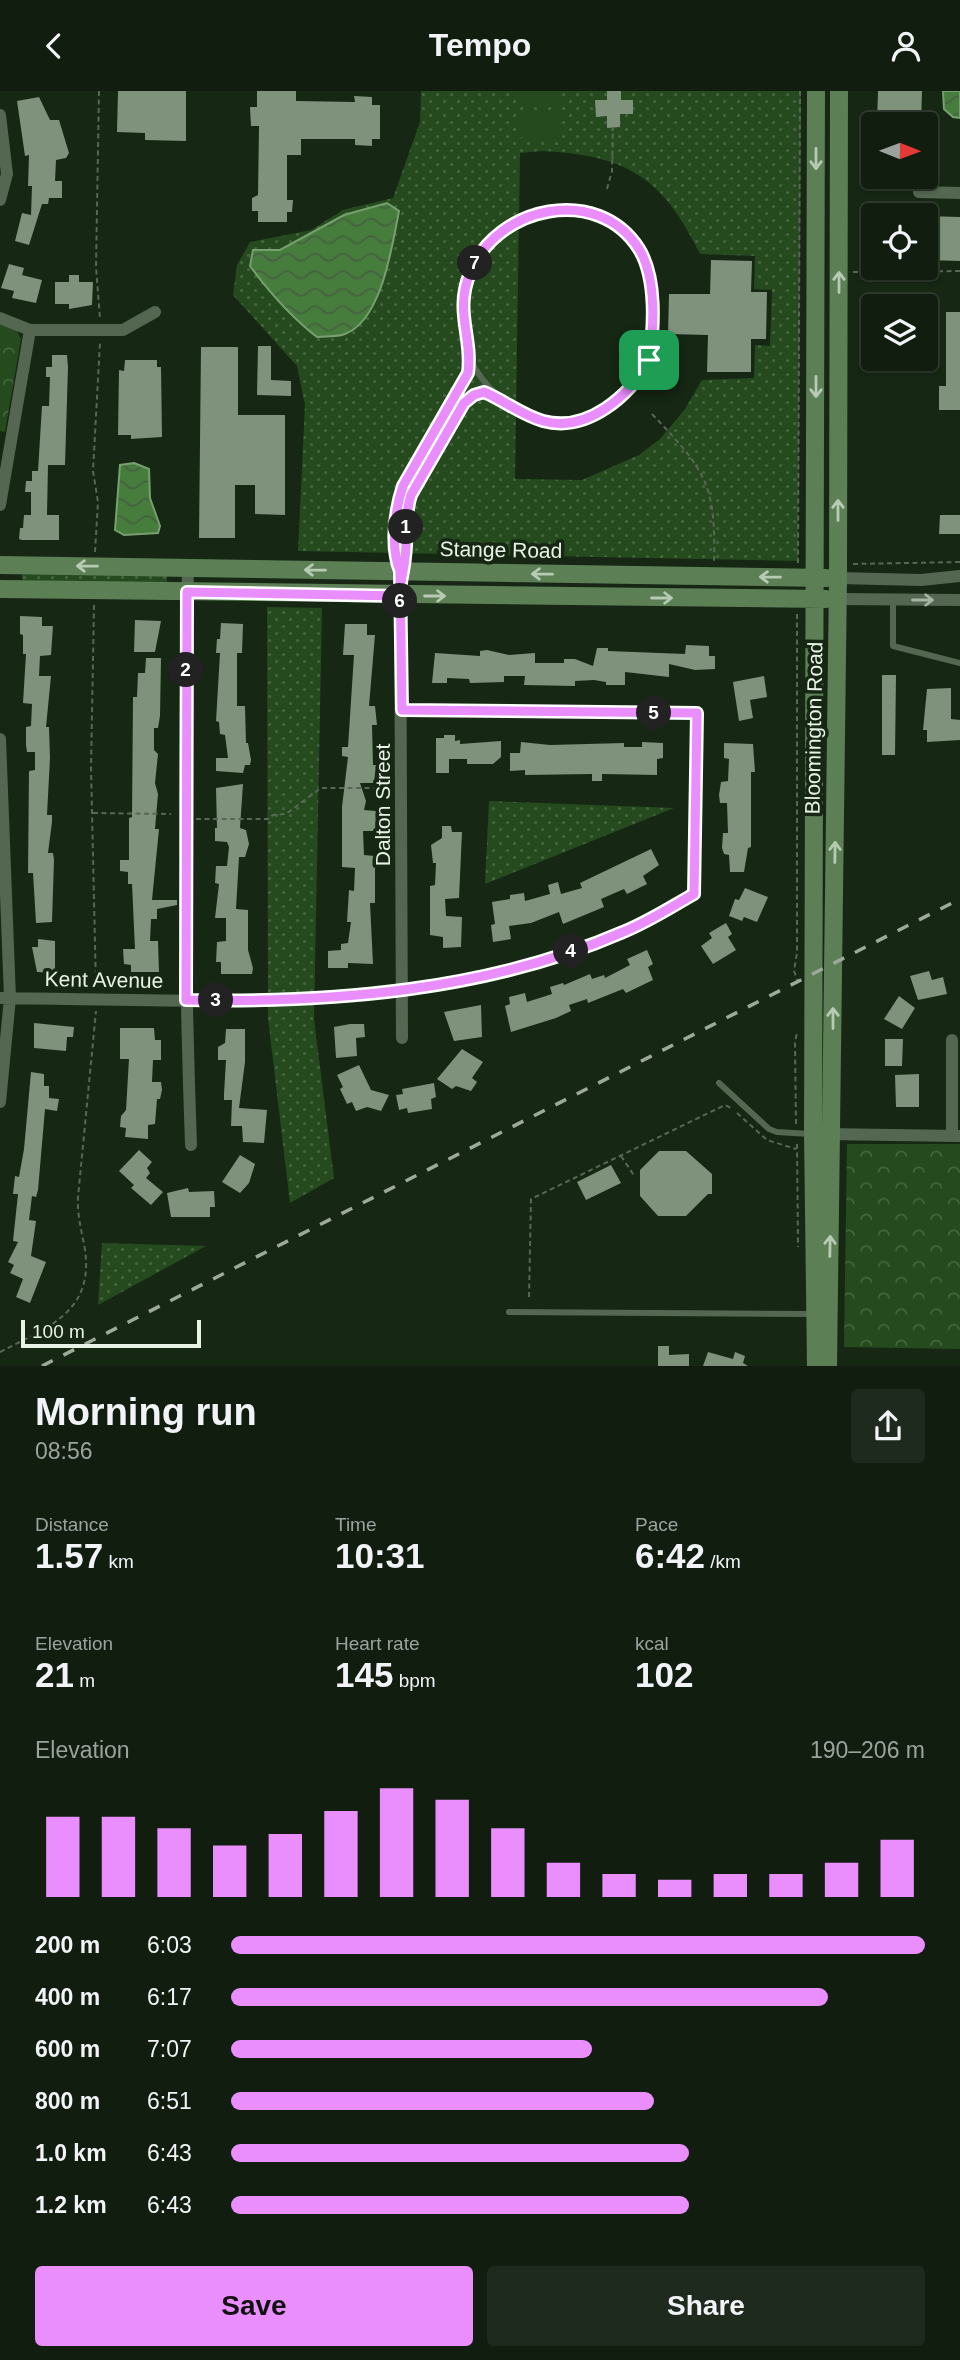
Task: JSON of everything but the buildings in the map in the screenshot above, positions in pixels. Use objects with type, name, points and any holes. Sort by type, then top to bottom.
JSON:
[{"type":"main road","name":"Bloomington Road","points":[[816,91],[813,1134],[816,1366]]},
{"type":"main road","name":"Bloomington Road","points":[[828,1366],[838,599],[839,91]]},
{"type":"main road","name":"Stange Road","points":[[0,565],[838,578]]},
{"type":"main road","points":[[0,589],[400,596],[838,599]]},
{"type":"street","points":[[0,115],[7,174],[0,200]]},
{"type":"street","points":[[919,192],[960,193]]},
{"type":"street","points":[[0,318],[30,330],[123,330],[155,312]]},
{"type":"street","points":[[0,505],[30,330]]},
{"type":"street","points":[[188,568],[185,816],[186,1000],[191,1145]]},
{"type":"street","name":"Dalton Street","points":[[400,571],[402,1038]]},
{"type":"street","name":"Stange Road","points":[[838,578],[920,580],[960,576]]},
{"type":"street","points":[[838,599],[960,600]]},
{"type":"street","name":"Kent Avenue","points":[[5,998],[298,1000],[402,990],[552,958],[624,932],[694,894],[697,713],[402,710]]},
{"type":"street","points":[[0,739],[5,998],[0,1102]]},
{"type":"street","points":[[813,1134],[956,1136],[952,1039]]},
{"type":"lane","points":[[400,571],[405,558],[406,510],[436,450],[464,403],[474,395],[484,392],[545,422],[570,422],[595,414],[619,400],[640,376],[649,360],[651,346],[651,285],[641,252],[619,228],[594,214],[565,209],[537,212],[510,225],[487,246],[470,271],[463,295],[463,328],[470,359],[485,383],[500,399]]},
{"type":"lane","points":[[400,571],[396,558],[400,495],[468,373],[470,359]]},
{"type":"lane","points":[[893,600],[893,646],[960,663]]},
{"type":"lane","points":[[719,1083],[769,1129],[813,1134]]},
{"type":"lane","points":[[509,1312],[815,1314]]},
{"type":"path","points":[[797,565],[800,91]]},
{"type":"path","points":[[607,189],[613,128]]},
{"type":"path","points":[[839,271],[960,271]]},
{"type":"path","points":[[652,414],[689,454],[702,474],[715,509],[714,563]]},
{"type":"path","points":[[853,564],[960,562]]},
{"type":"path","points":[[92,813],[268,819],[273,815],[286,814],[321,788],[402,789]]},
{"type":"path","points":[[528,1297],[531,1199],[725,1105],[767,1140],[797,1149]]},
{"type":"path","points":[[620,1155],[635,1177]]},
{"type":"green space","points":[[421,91],[801,91],[798,561],[298,551],[305,405],[297,366],[233,295],[237,265],[250,242],[311,230],[343,210],[393,198],[420,122]],"holes":[[[520,153],[572,153],[620,165],[639,175],[672,206],[700,254],[755,256],[754,289],[772,290],[770,346],[755,345],[754,378],[702,380],[685,409],[660,439],[639,455],[582,480],[515,479]]]},
{"type":"green space","points":[[520,91],[562,91],[562,104],[520,103]]},
{"type":"green space","points":[[520,113],[562,114],[561,139],[519,137]]},
{"type":"green space","points":[[0,324],[17,331],[21,339],[5,432],[0,431]]},
{"type":"green space","points":[[22,573],[167,575],[167,584],[22,581]]},
{"type":"green space","points":[[267,607],[322,608],[314,1019],[334,1178],[290,1203],[268,1018]]},
{"type":"green space","points":[[489,801],[674,808],[485,884]]},
{"type":"green space","points":[[847,1144],[960,1144],[960,1349],[844,1347]]},
{"type":"green space","points":[[102,1243],[206,1246],[98,1305]]},
{"type":"water","points":[[943,91],[960,91],[960,118],[953,117],[944,109]]},
{"type":"water","points":[[387,203],[399,211],[389,262],[368,314],[358,326],[345,334],[317,337],[281,304],[250,266],[253,250],[280,250],[344,215]]},
{"type":"water","points":[[134,463],[149,469],[150,498],[160,526],[158,533],[124,535],[115,530],[120,465]]},
{"type":"railway","points":[[42,1366],[960,899]]},
{"type":"route","points":[[649,360],[640,376],[619,400],[595,414],[570,422],[545,422],[484,392],[474,395],[464,403],[411,495],[406,510],[405,558],[400,571],[400,596],[187,592],[184,818],[186,1000],[335,998],[402,990],[480,975],[552,958],[624,932],[694,894],[697,713],[402,710],[400,571],[396,558],[397,505],[403,486],[468,373],[470,359],[463,328],[463,295],[470,271],[487,246],[510,225],[537,212],[565,209],[594,214],[619,228],[641,252],[651,285],[649,360]]}]
